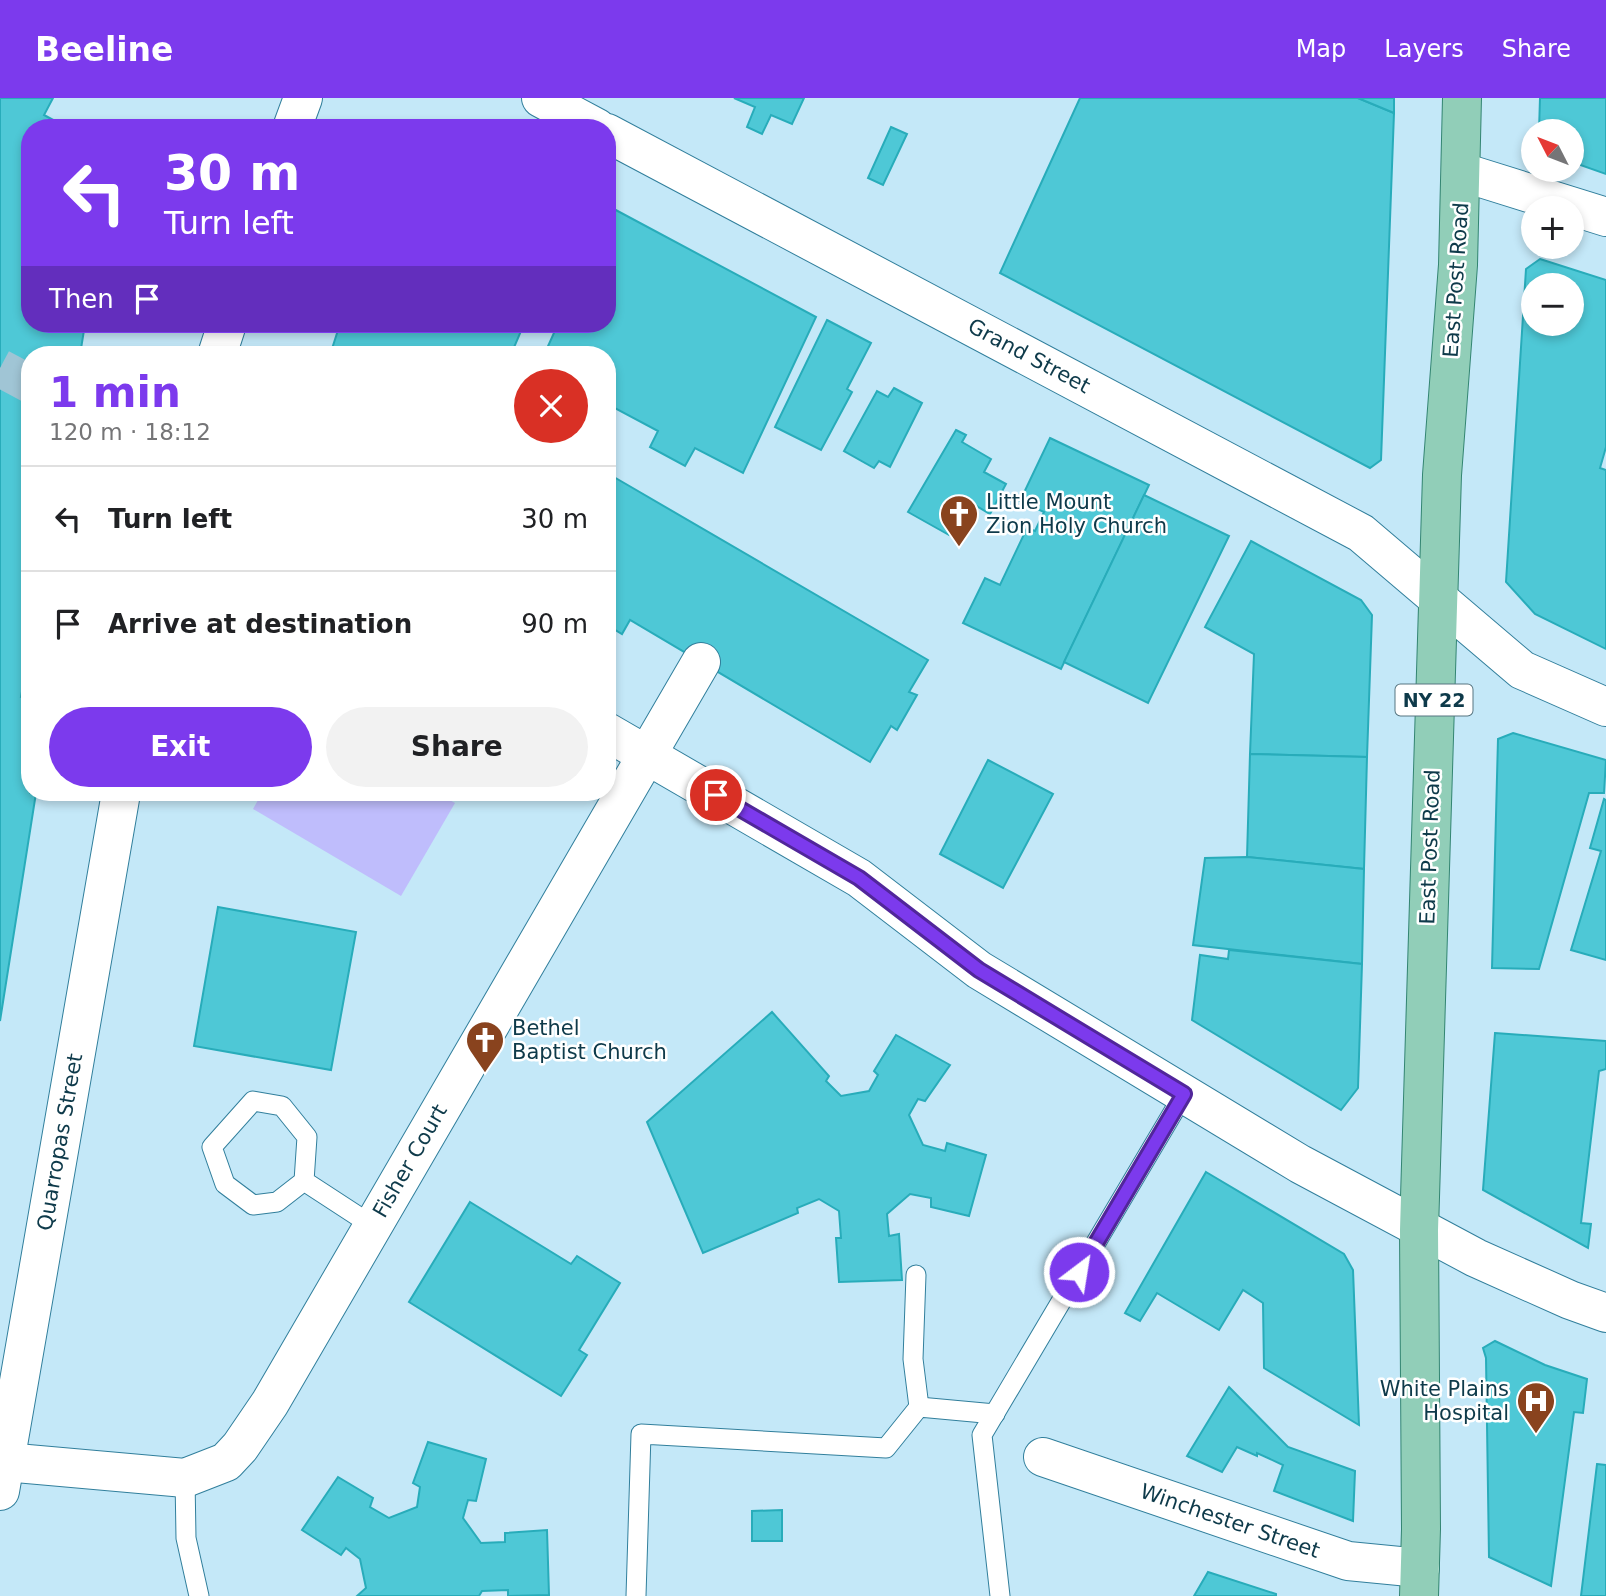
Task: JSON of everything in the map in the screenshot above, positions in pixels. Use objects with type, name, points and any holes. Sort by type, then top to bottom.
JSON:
[{"type":"main road","name":"East Post Road","points":[[1419,1582],[1419,1230],[1442,475],[1462,172],[1462,98]]},
{"type":"street","points":[[295,119],[303,98]]},
{"type":"street","points":[[541,98],[580,119]]},
{"type":"street","name":"Grand Street","points":[[616,138],[1361,533],[1522,670],[1606,707]]},
{"type":"street","points":[[1462,172],[1606,217]]},
{"type":"street","name":"Fisher Court","points":[[2,1471],[185,1478],[226,1462],[240,1447],[270,1403],[701,662]]},
{"type":"street","points":[[616,737],[859,878],[979,970],[1300,1164],[1419,1230],[1570,1300],[1606,1313]]},
{"type":"street","name":"Quarropas Street","points":[[2,1471],[120,801]]},
{"type":"street","name":"Winchester Street","points":[[1043,1457],[1348,1561],[1419,1582]]},
{"type":"lane","points":[[1000,1596],[982,1435],[1184,1094]]},
{"type":"lane","points":[[253,1101],[282,1107],[307,1137],[304,1181],[277,1202],[253,1205],[225,1184],[212,1147],[253,1101]]},
{"type":"lane","points":[[304,1181],[373,1226]]},
{"type":"lane","points":[[636,1596],[640,1434],[886,1448],[919,1407],[913,1359],[916,1275]]},
{"type":"lane","points":[[919,1407],[995,1413]]},
{"type":"lane","points":[[185,1478],[186,1538],[199,1596]]},
{"type":"shaded area","points":[[258,801],[455,803],[401,896],[253,809]]},
{"type":"building","points":[[0,98],[53,98],[44,115],[51,119],[21,119],[21,333],[84,333],[81,346],[21,346],[21,801],[35,801],[0,1021]]},
{"type":"building","points":[[734,98],[804,98],[792,124],[771,115],[762,134],[747,127],[755,107]]},
{"type":"building","points":[[1080,98],[1358,98],[1394,113],[1381,460],[1370,468],[1000,273]]},
{"type":"building","points":[[1358,98],[1394,98],[1394,113]]},
{"type":"building","points":[[1540,98],[1606,98],[1606,174],[1584,166],[1584,119],[1539,119]]},
{"type":"building","points":[[891,127],[907,134],[883,185],[868,178]]},
{"type":"building","points":[[616,210],[816,317],[743,473],[695,448],[685,466],[650,447],[658,431],[616,409],[616,346],[548,346],[554,333],[616,333]]},
{"type":"building","points":[[1540,259],[1584,273],[1526,273],[1526,269]]},
{"type":"building","points":[[1584,273],[1606,280],[1606,447],[1600,468],[1606,470],[1606,649],[1535,614],[1506,582],[1522,336],[1584,336]]},
{"type":"building","points":[[827,320],[871,343],[847,389],[852,392],[821,450],[775,427]]},
{"type":"building","points":[[337,333],[520,333],[515,346],[333,346]]},
{"type":"building","points":[[894,388],[922,403],[890,467],[879,461],[874,468],[844,451],[877,391],[888,397]]},
{"type":"building","points":[[956,430],[966,435],[962,442],[991,459],[984,472],[1006,484],[990,514],[968,501],[949,535],[908,512]]},
{"type":"building","points":[[1050,438],[1149,485],[1061,669],[963,623],[985,578],[1000,585],[1027,528],[1035,531],[1044,512],[1020,501]]},
{"type":"building","points":[[616,478],[928,660],[909,692],[917,695],[897,730],[891,726],[870,762],[630,620],[622,634],[616,630]]},
{"type":"building","points":[[1144,495],[1229,536],[1148,703],[1064,662]]},
{"type":"building","points":[[1251,541],[1361,600],[1372,615],[1367,757],[1250,754],[1254,654],[1205,627]]},
{"type":"building","points":[[1513,733],[1606,760],[1604,793],[1589,793],[1539,969],[1492,968],[1498,739]]},
{"type":"building","points":[[1250,754],[1367,757],[1364,869],[1247,857]]},
{"type":"building","points":[[988,760],[1053,794],[1003,888],[940,854]]},
{"type":"building","points":[[1604,799],[1606,960],[1571,950],[1601,851],[1590,848]]},
{"type":"building","points":[[1247,857],[1364,869],[1362,964],[1193,945],[1205,858]]},
{"type":"building","points":[[218,907],[356,932],[331,1070],[194,1046]]},
{"type":"building","points":[[1229,950],[1362,964],[1358,1088],[1341,1110],[1192,1020],[1200,955],[1228,959]]},
{"type":"building","points":[[772,1012],[829,1076],[826,1081],[841,1096],[869,1091],[878,1075],[874,1071],[896,1035],[950,1065],[925,1101],[918,1099],[909,1115],[923,1145],[945,1151],[947,1143],[986,1155],[969,1216],[931,1207],[931,1198],[910,1194],[887,1214],[889,1236],[899,1234],[902,1280],[839,1282],[836,1238],[841,1238],[839,1211],[819,1199],[797,1208],[798,1213],[703,1253],[647,1122]]},
{"type":"building","points":[[1495,1033],[1606,1041],[1606,1069],[1599,1071],[1581,1223],[1591,1224],[1588,1248],[1483,1190]]},
{"type":"building","points":[[1206,1172],[1344,1254],[1353,1270],[1359,1425],[1264,1368],[1263,1303],[1243,1290],[1219,1330],[1157,1293],[1140,1321],[1125,1313]]},
{"type":"building","points":[[470,1202],[571,1264],[577,1256],[620,1283],[579,1350],[587,1355],[561,1396],[409,1302]]},
{"type":"building","points":[[1495,1341],[1545,1365],[1587,1379],[1583,1413],[1574,1412],[1551,1586],[1489,1557],[1486,1358],[1483,1348]]},
{"type":"building","points":[[1229,1387],[1288,1447],[1355,1471],[1353,1521],[1274,1491],[1283,1465],[1257,1453],[1257,1456],[1237,1447],[1222,1472],[1187,1456]]},
{"type":"building","points":[[428,1442],[486,1459],[476,1501],[468,1500],[463,1518],[481,1543],[505,1542],[505,1533],[547,1530],[549,1595],[508,1596],[508,1590],[482,1591],[479,1596],[357,1596],[366,1588],[360,1559],[346,1548],[341,1555],[302,1530],[338,1477],[373,1498],[370,1507],[389,1518],[417,1507],[420,1487],[413,1483]]},
{"type":"building","points":[[1597,1464],[1606,1465],[1606,1596],[1581,1596]]},
{"type":"building","points":[[782,1510],[782,1541],[752,1541],[752,1511]]},
{"type":"building","points":[[1208,1572],[1276,1594],[1276,1596],[1194,1596]]},
{"type":"tunnel","points":[[0,368],[21,379]]},
{"type":"place","name":"Little Mount Zion Holy Church","points":[[959,548]]},
{"type":"place","name":"Bethel Baptist Church","points":[[485,1074]]},
{"type":"place","name":"White Plains Hospital","points":[[1536,1435]]},
{"type":"route","points":[[716,795],[859,878],[979,970],[1184,1094],[1079,1272]]}]
